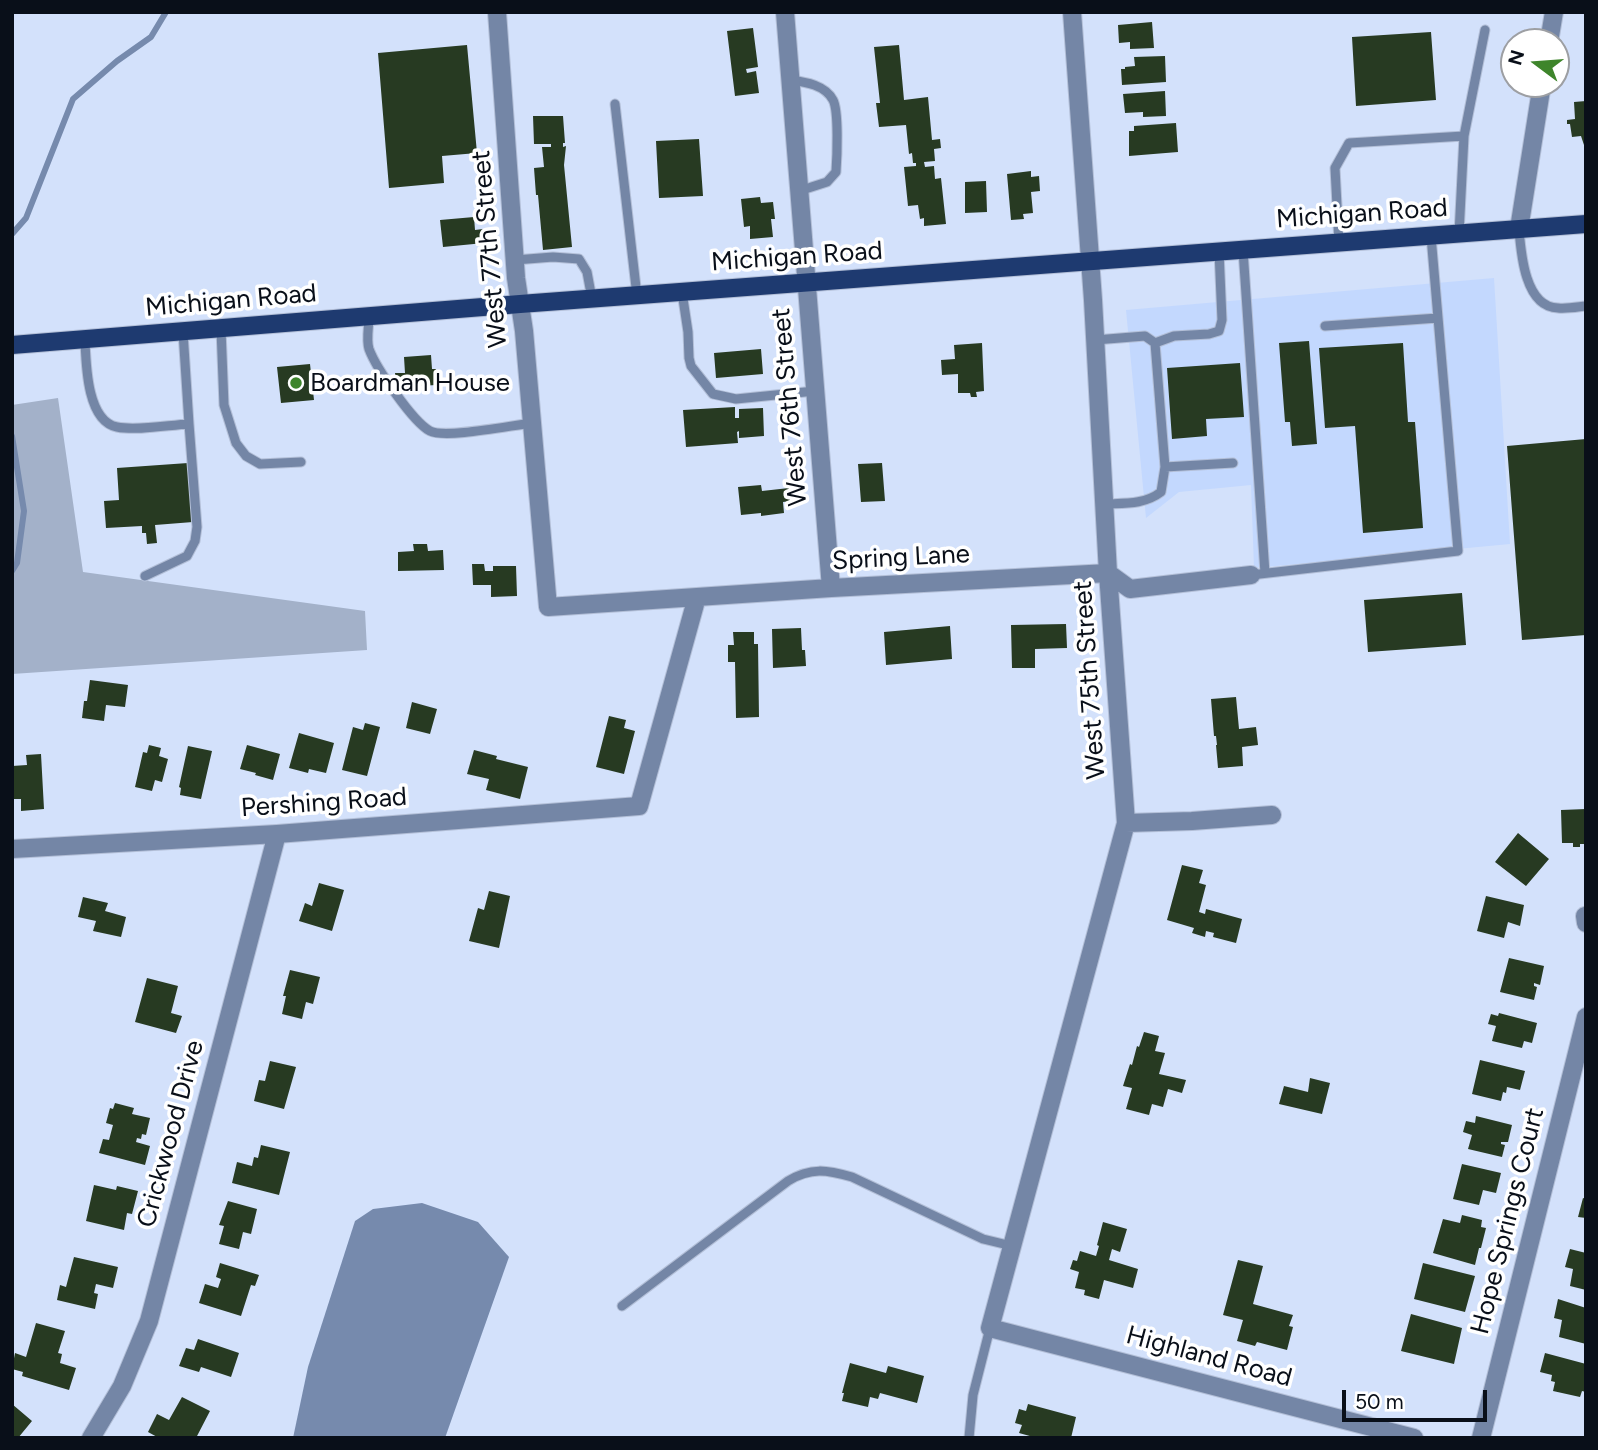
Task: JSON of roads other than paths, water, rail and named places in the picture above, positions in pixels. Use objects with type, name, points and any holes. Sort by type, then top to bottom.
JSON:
[{"type":"main road","name":"Michigan Road","points":[[12,345],[1586,224]]},
{"type":"street","name":"West 77th Street","points":[[497,12],[515,260],[533,423],[548,607]]},
{"type":"street","name":"West 76th Street","points":[[785,12],[831,588]]},
{"type":"street","name":"West 75th Street","points":[[990,1328],[1126,823],[1072,12]]},
{"type":"street","points":[[1519,229],[1540,98]]},
{"type":"street","points":[[1108,573],[1130,589],[1258,574]]},
{"type":"street","name":"Spring Lane","points":[[548,607],[1108,573]]},
{"type":"street","name":"Pershing Road","points":[[12,849],[277,834],[639,806],[697,597]]},
{"type":"street","points":[[1126,823],[1272,815]]},
{"type":"street","name":"Crickwood Drive","points":[[91,1438],[122,1386],[149,1321],[277,834]]},
{"type":"street","name":"Hope Springs Court","points":[[1480,1438],[1586,1017]]},
{"type":"street","name":"Highland Road","points":[[990,1328],[1414,1438]]},
{"type":"lane","points":[[1459,234],[1464,136],[1485,30]]},
{"type":"lane","points":[[790,80],[820,87],[834,101],[837,137],[836,172],[827,182],[799,191]]},
{"type":"lane","points":[[615,104],[637,296]]},
{"type":"lane","points":[[1339,243],[1335,168],[1349,143],[1464,136]]},
{"type":"lane","points":[[1519,229],[1521,253],[1529,287],[1541,301],[1555,309],[1586,306]]},
{"type":"lane","points":[[1243,250],[1258,574],[1458,551],[1431,236]]},
{"type":"lane","points":[[1156,343],[1174,336],[1219,331],[1223,320],[1219,251]]},
{"type":"lane","points":[[515,260],[553,257],[579,259],[587,272],[592,299]]},
{"type":"lane","points":[[682,292],[691,366],[713,394],[736,399],[815,391]]},
{"type":"lane","points":[[369,317],[369,347],[389,385],[414,417],[431,432],[447,434],[533,423]]},
{"type":"lane","points":[[1325,326],[1438,318]]},
{"type":"lane","points":[[221,329],[224,405],[236,443],[246,456],[260,464],[301,462]]},
{"type":"lane","points":[[145,576],[187,556],[195,541],[197,527],[183,332]]},
{"type":"lane","points":[[1095,340],[1145,336],[1156,343]]},
{"type":"lane","points":[[85,340],[86,367],[95,409],[104,422],[114,427],[126,428],[189,424]]},
{"type":"lane","points":[[1104,504],[1140,502],[1161,492],[1165,467],[1156,343]]},
{"type":"lane","points":[[1165,467],[1233,463]]},
{"type":"lane","points":[[622,1306],[801,1172],[817,1170],[852,1177],[983,1239],[1013,1246]]},
{"type":"lane","points":[[969,1438],[973,1395],[990,1328]]},
{"type":"waterway","points":[[12,234],[26,218],[73,99],[117,61],[151,37],[166,12]]},
{"type":"waterway","points":[[12,436],[24,511],[17,563],[12,571]]},
{"type":"place","name":"Boardman House","points":[[296,383]]}]
